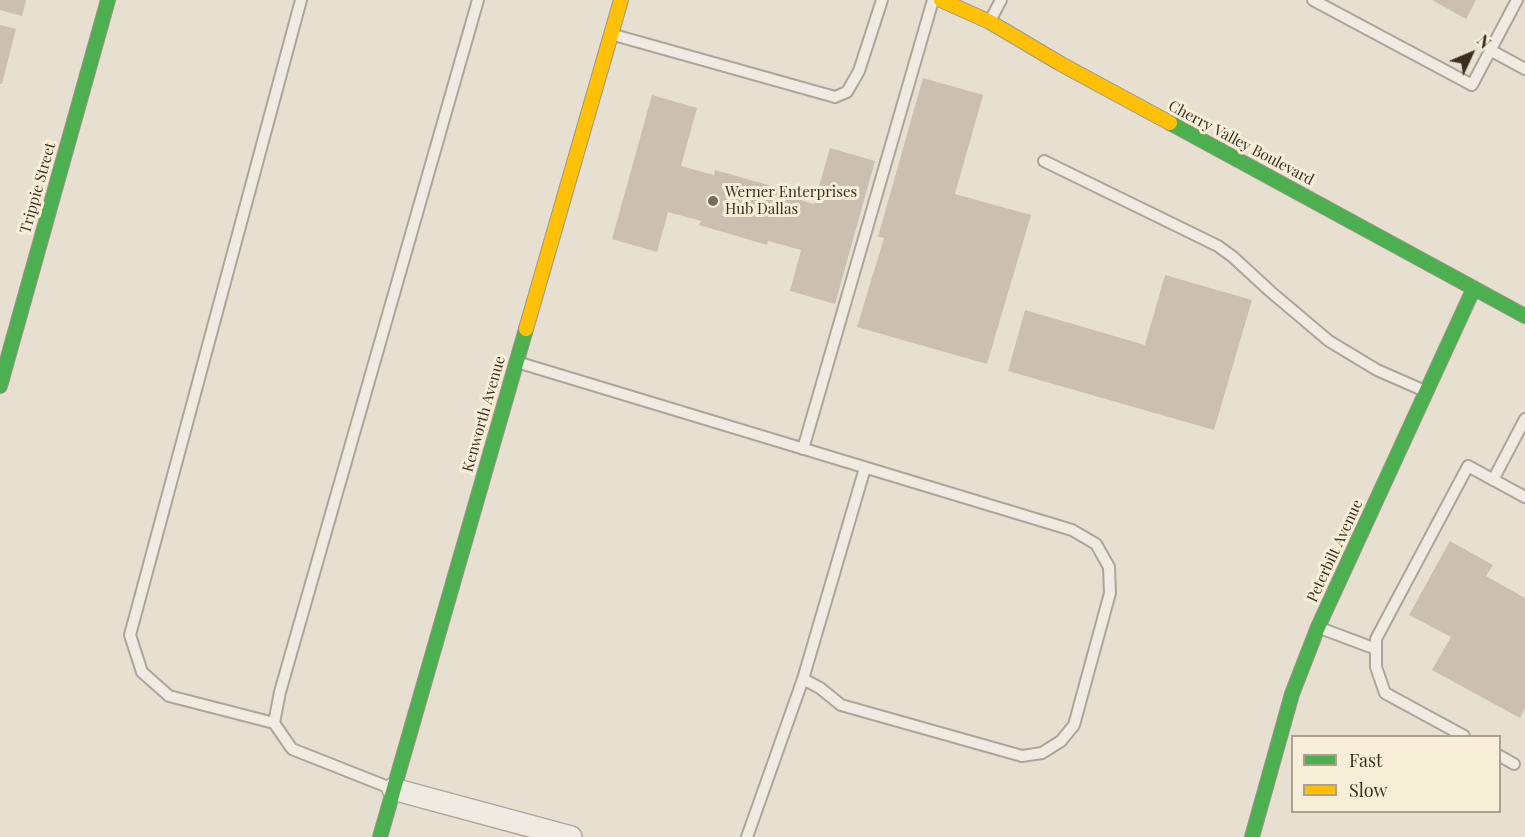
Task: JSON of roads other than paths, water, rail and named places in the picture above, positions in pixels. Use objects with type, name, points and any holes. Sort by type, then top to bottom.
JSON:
[{"type":"street","name":"Trippie Street","points":[[0,386],[108,0]]},
{"type":"street","name":"Kenworth Avenue","points":[[380,837],[621,0]]},
{"type":"street","name":"Cherry Valley Boulevard","points":[[941,0],[990,22],[1061,64],[1525,316]]},
{"type":"street","name":"Peterbilt Avenue","points":[[1252,837],[1292,694],[1318,627],[1474,288]]},
{"type":"street","points":[[393,789],[571,837]]},
{"type":"lane","points":[[301,0],[130,634],[142,672],[169,696],[274,723],[292,749],[393,789]]},
{"type":"lane","points":[[274,723],[280,692],[478,0]]},
{"type":"lane","points":[[611,34],[835,97],[847,92],[859,71],[882,0]]},
{"type":"lane","points":[[803,449],[933,0]]},
{"type":"lane","points":[[990,22],[1001,0]]},
{"type":"lane","points":[[1313,0],[1472,85],[1517,0]]},
{"type":"lane","points":[[1490,50],[1525,69]]},
{"type":"lane","points":[[1044,161],[1218,246],[1329,341],[1377,370],[1426,391]]},
{"type":"lane","points":[[516,363],[1072,530],[1096,544],[1109,567],[1110,593],[1074,725],[1061,741],[1042,753],[1022,756],[841,705],[820,688],[803,679]]},
{"type":"lane","points":[[1493,480],[1525,418]]},
{"type":"lane","points":[[1462,735],[1384,693],[1376,667],[1376,639],[1468,466],[1525,497]]},
{"type":"lane","points":[[747,837],[803,679],[865,468]]},
{"type":"lane","points":[[1318,627],[1376,649]]},
{"type":"lane","points":[[1501,757],[1514,764]]},
{"type":"place","name":"Werner Enterprises Hub Dallas","points":[[713,201]]}]
